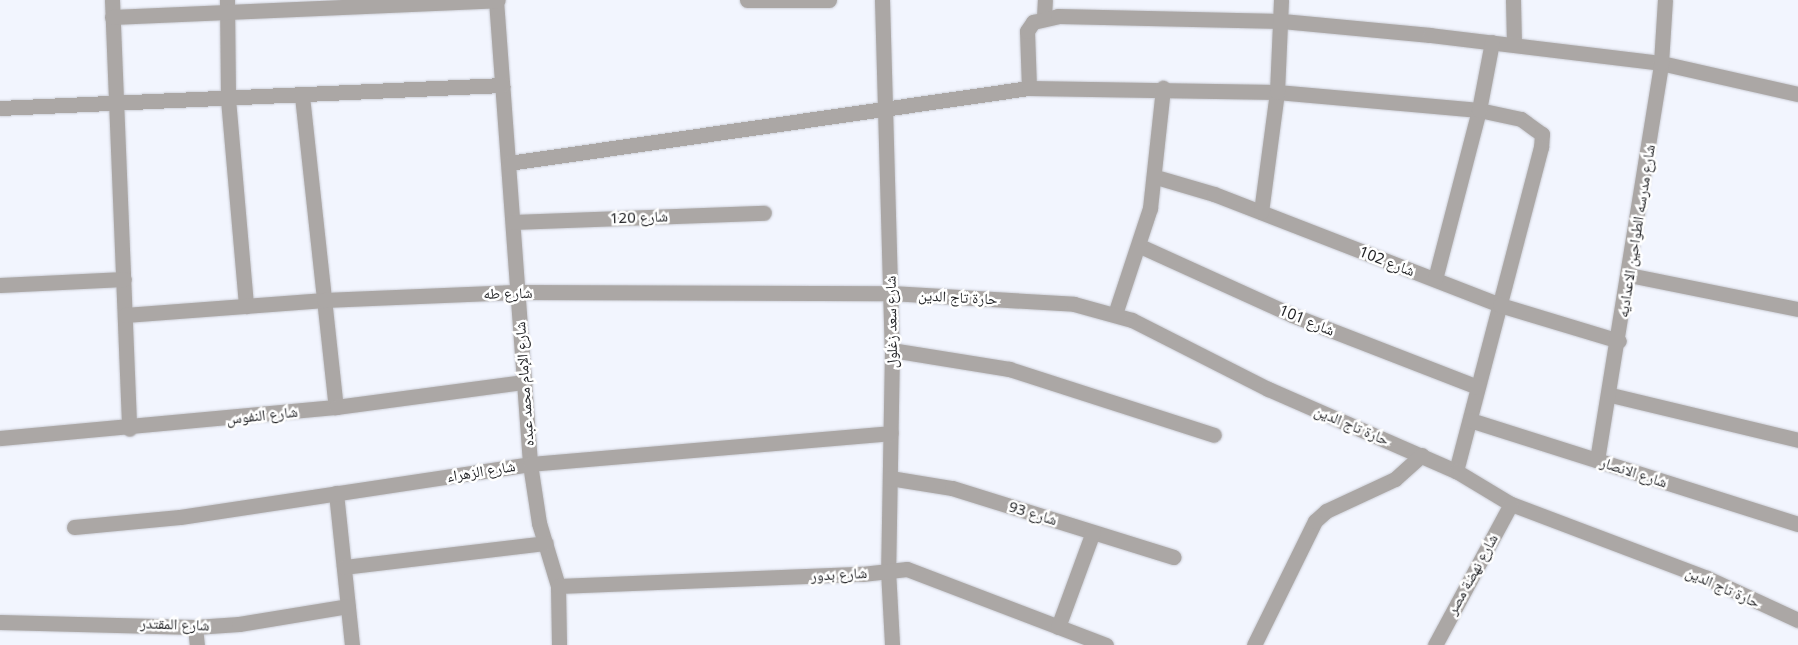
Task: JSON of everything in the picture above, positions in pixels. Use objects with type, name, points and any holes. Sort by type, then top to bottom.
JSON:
[{"type":"street","points":[[112,0],[129,429]]},
{"type":"street","points":[[112,17],[227,6],[497,0]]},
{"type":"street","name":"شارع الإمام محمد عبده","points":[[497,0],[513,222],[516,292],[530,464],[534,501],[558,586],[559,645]]},
{"type":"street","points":[[746,0],[829,0]]},
{"type":"street","name":"شارع سعد زغلول","points":[[882,0],[888,108],[892,350],[888,570],[892,645]]},
{"type":"street","points":[[1044,17],[1045,0]]},
{"type":"street","points":[[1261,212],[1277,92],[1282,21],[1281,0]]},
{"type":"street","points":[[1513,0],[1514,44]]},
{"type":"street","name":"شارع مدرسه الطواحين الاعداديه","points":[[1597,460],[1611,395],[1661,63],[1666,0]]},
{"type":"street","points":[[227,6],[228,99],[246,306]]},
{"type":"street","points":[[1028,88],[1026,31],[1033,22],[1044,17],[1282,21],[1514,44],[1661,63],[1798,94]]},
{"type":"street","points":[[1435,279],[1479,110],[1492,42]]},
{"type":"street","points":[[0,108],[302,96],[502,85]]},
{"type":"street","points":[[509,163],[1028,88],[1163,88],[1277,92],[1479,110],[1521,119],[1542,134],[1500,305],[1456,471]]},
{"type":"street","points":[[1115,314],[1140,246],[1156,177],[1163,88]]},
{"type":"street","points":[[302,96],[336,407]]},
{"type":"street","name":"شارع 102","points":[[1156,177],[1261,212],[1500,305],[1619,341]]},
{"type":"street","name":"شارع 120","points":[[513,222],[764,213]]},
{"type":"street","name":"شارع 101","points":[[1140,246],[1292,315],[1478,387]]},
{"type":"street","points":[[1629,275],[1798,309]]},
{"type":"street","points":[[0,285],[124,279]]},
{"type":"street","name":"شارع طه","points":[[125,315],[324,300],[516,292],[891,293]]},
{"type":"street","name":"حارة تاج الدين","points":[[891,293],[1053,302],[1115,314],[1268,389],[1456,471],[1511,504],[1707,578],[1798,620]]},
{"type":"street","points":[[892,350],[1009,369],[1214,435]]},
{"type":"street","name":"شارع النفوس","points":[[0,438],[129,429],[336,407],[524,382]]},
{"type":"street","points":[[1611,395],[1798,440]]},
{"type":"street","name":"شارع الانصار","points":[[1470,420],[1798,524]]},
{"type":"street","name":"شارع الزهراء","points":[[74,527],[180,517],[530,464],[891,433]]},
{"type":"street","points":[[1254,645],[1315,521],[1326,511],[1396,479],[1422,455]]},
{"type":"street","name":"شارع 93","points":[[890,478],[952,488],[1174,557]]},
{"type":"street","points":[[336,493],[352,645]]},
{"type":"street","name":"شارع نهضة مصر","points":[[1435,645],[1511,504]]},
{"type":"street","points":[[1058,627],[1093,532]]},
{"type":"street","points":[[344,567],[546,543]]},
{"type":"street","name":"شارع بدور","points":[[558,586],[888,570],[916,571],[1106,645]]},
{"type":"street","name":"شارع المقتدر","points":[[0,622],[196,627],[239,624],[348,606]]},
{"type":"street","points":[[196,627],[197,645]]}]
